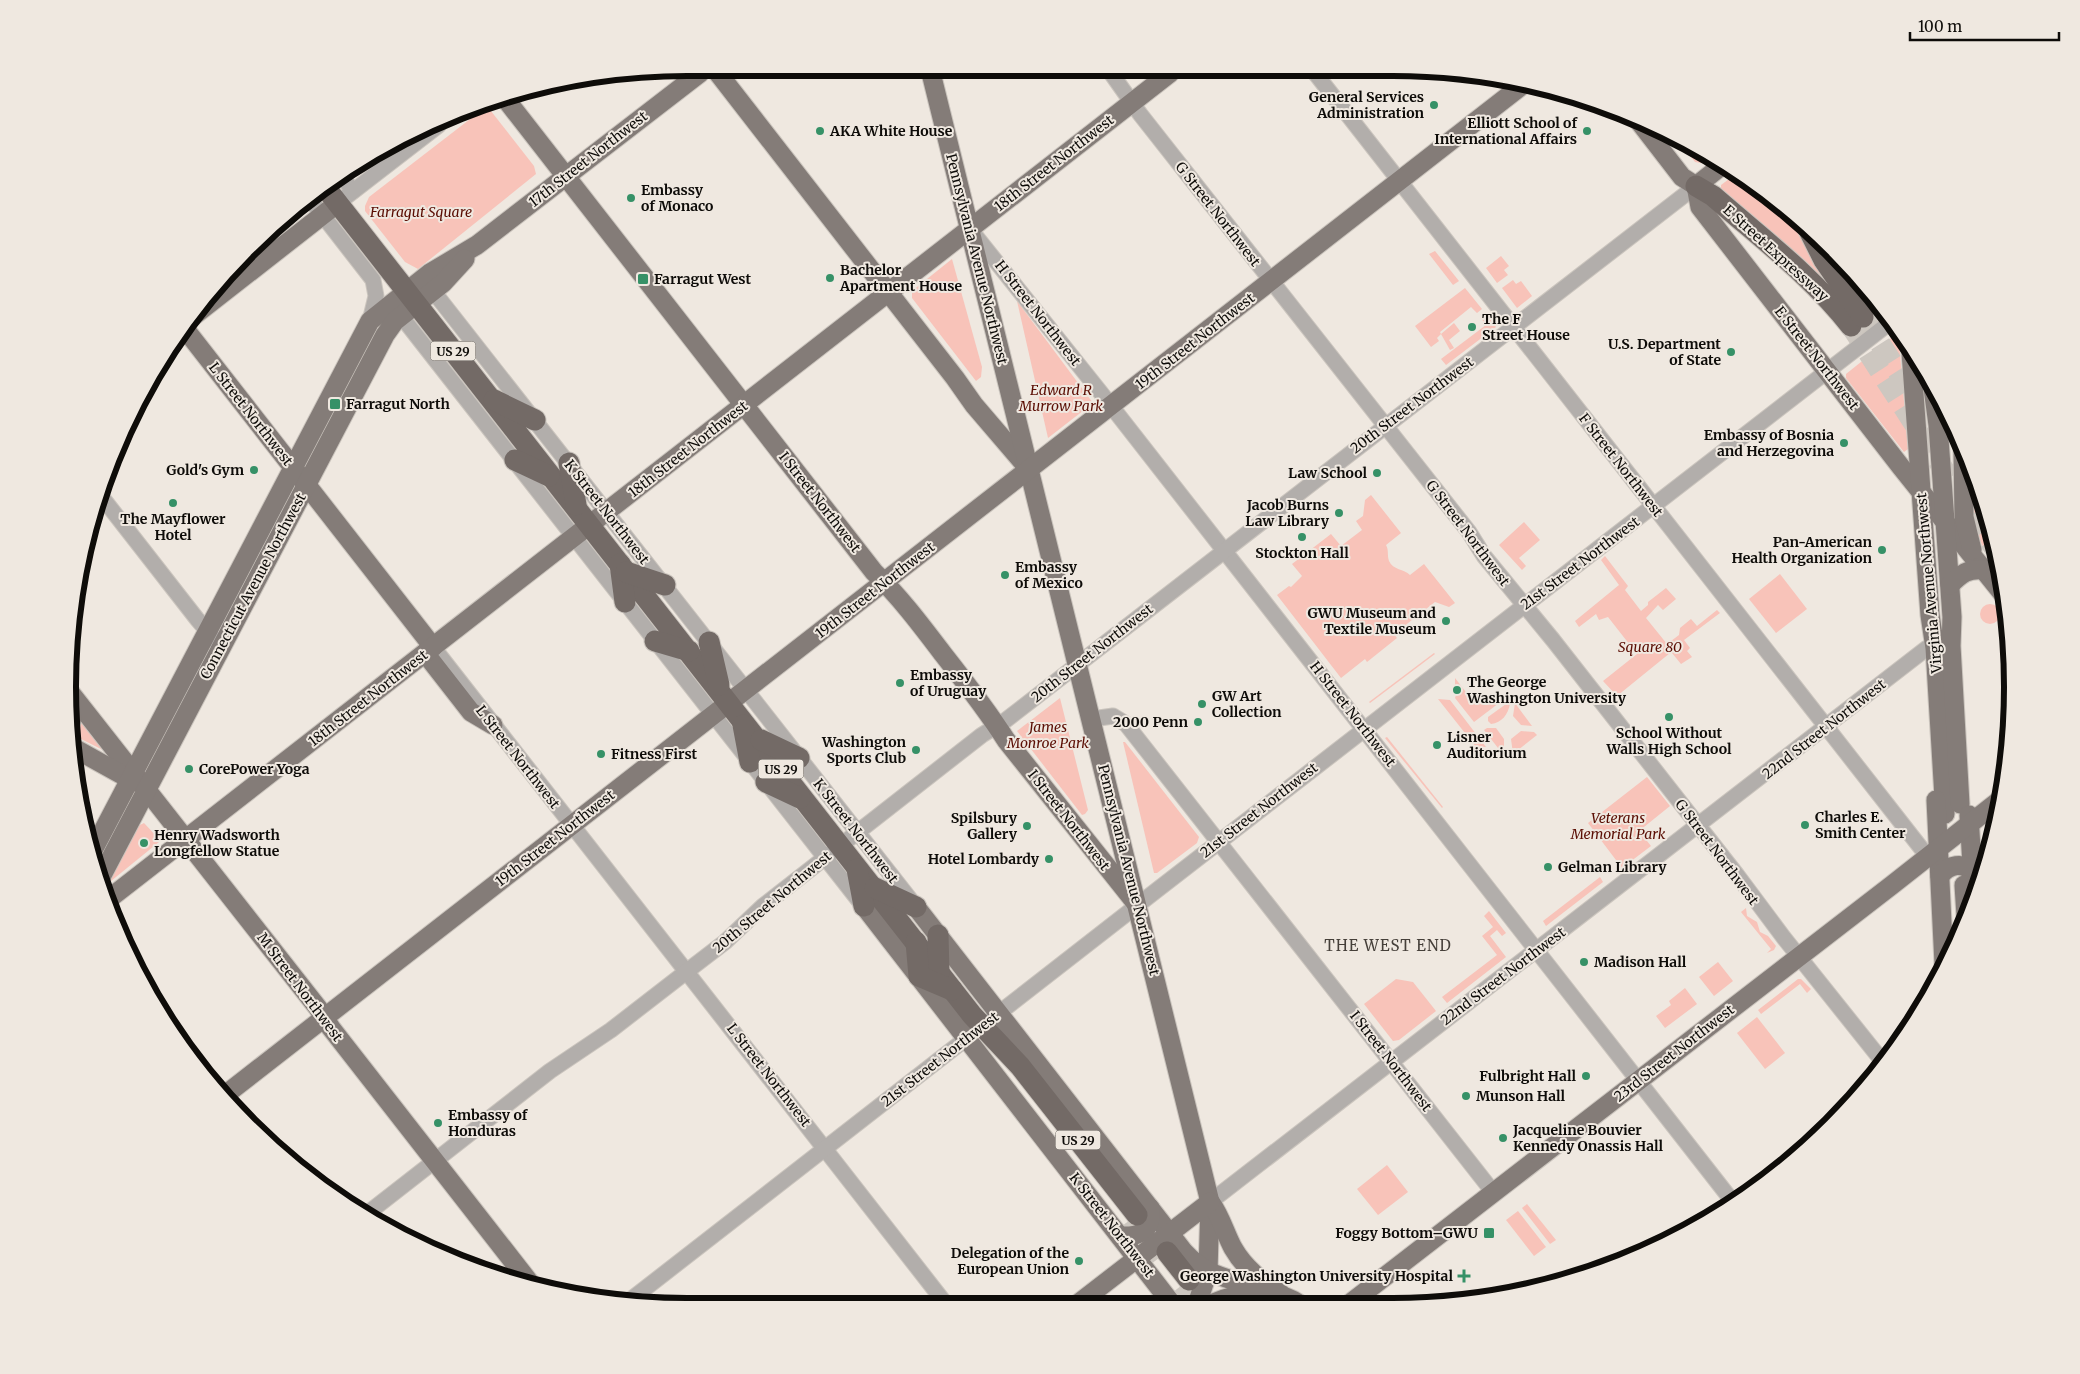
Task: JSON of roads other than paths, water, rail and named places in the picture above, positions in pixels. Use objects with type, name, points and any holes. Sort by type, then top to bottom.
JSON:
[{"type":"highway","name":"E Street Expressway","points":[[1696,186],[1713,196],[1806,276],[1828,298],[1857,321],[1818,249]]},
{"type":"highway","name":"K Street Northwest","points":[[330,192],[408,304],[490,398],[577,508],[582,531],[623,568],[689,651],[726,707],[755,737],[806,801],[833,852],[856,866],[916,942],[953,990],[974,1032],[1020,1066],[1133,1220]]},
{"type":"highway","points":[[490,398],[535,420]]},
{"type":"highway","points":[[515,460],[553,478]]},
{"type":"highway","points":[[569,463],[577,508]]},
{"type":"highway","points":[[624,602],[623,568],[665,586]]},
{"type":"highway","points":[[655,641],[689,651]]},
{"type":"highway","points":[[709,642],[726,707],[750,762]]},
{"type":"highway","points":[[755,737],[799,758]]},
{"type":"highway","points":[[766,782],[806,801]]},
{"type":"highway","points":[[856,866],[864,906]]},
{"type":"highway","points":[[872,887],[916,907]]},
{"type":"highway","points":[[938,935],[939,973]]},
{"type":"highway","points":[[916,942],[918,976],[953,990]]},
{"type":"highway","name":"K Street Northwest","points":[[1157,1251],[1179,1291]]},
{"type":"main road","name":"17th Street Northwest","points":[[408,304],[430,273],[477,245],[696,76]]},
{"type":"main road","points":[[720,76],[889,292],[974,405],[1030,470]]},
{"type":"main road","name":"Pennsylvania Avenue Northwest","points":[[932,76],[1210,1202],[1208,1272],[1199,1298]]},
{"type":"main road","name":"18th Street Northwest","points":[[114,895],[1166,76]]},
{"type":"main road","name":"19th Street Northwest","points":[[230,1092],[1517,89]]},
{"type":"main road","name":"I Street Northwest","points":[[509,103],[868,564],[922,626],[1006,740],[1137,905]]},
{"type":"main road","points":[[1647,132],[1682,177],[1696,186]]},
{"type":"main road","name":"20th Street Northwest","points":[[1696,186],[1717,170]]},
{"type":"main road","name":"E Street Northwest","points":[[1696,186],[1700,207],[1827,372],[1995,585]]},
{"type":"main road","points":[[218,296],[338,203]]},
{"type":"main road","name":"17th Street Northwest","points":[[408,304],[433,291],[443,283],[477,245]]},
{"type":"main road","name":"Connecticut Avenue Northwest","points":[[97,843],[370,321],[408,304]]},
{"type":"main road","name":"Connecticut Avenue Northwest","points":[[105,870],[380,343],[408,304]]},
{"type":"main road","name":"L Street Northwest","points":[[188,335],[230,387],[304,490],[367,562],[471,712],[493,725]]},
{"type":"main road","points":[[183,343],[214,382],[230,387]]},
{"type":"main road","name":"Virginia Avenue Northwest","points":[[1912,366],[1931,624],[1952,809],[1952,617],[1938,411]]},
{"type":"main road","points":[[1917,415],[1933,403]]},
{"type":"main road","points":[[1950,585],[1960,575],[1979,563],[1964,517],[1963,468]]},
{"type":"main road","points":[[1947,944],[1956,875],[1969,824],[1958,646],[1952,617]]},
{"type":"main road","points":[[1931,624],[1927,648],[1933,853],[1956,875],[1968,891]]},
{"type":"main road","name":"M Street Northwest","points":[[77,703],[131,776],[146,790],[523,1275]]},
{"type":"main road","points":[[80,751],[131,776]]},
{"type":"main road","name":"23rd Street Northwest","points":[[1357,1298],[1992,806]]},
{"type":"main road","points":[[1956,875],[1963,904]]},
{"type":"main road","points":[[1953,930],[1956,875]]},
{"type":"main road","name":"K Street Northwest","points":[[864,906],[918,976],[974,1032]]},
{"type":"main road","name":"K Street Northwest","points":[[916,907],[999,1013],[1133,1220],[1157,1251],[1179,1291]]},
{"type":"main road","name":"Pennsylvania Avenue Northwest","points":[[1210,1202],[1219,1214],[1229,1239],[1242,1261],[1272,1292]]},
{"type":"main road","name":"22nd Street Northwest","points":[[1088,1298],[1157,1251],[1210,1202]]},
{"type":"main road","name":"K Street Northwest","points":[[1133,1220],[1157,1251],[1190,1258],[1208,1272],[1272,1292]]},
{"type":"main road","points":[[1228,1298],[1272,1292],[1286,1298]]},
{"type":"street","name":"G Street Northwest","points":[[1113,76],[1524,606],[1553,640],[1798,956],[1879,1057]]},
{"type":"street","name":"F Street Northwest","points":[[1317,76],[1826,727],[1933,853]]},
{"type":"street","points":[[338,203],[426,135]]},
{"type":"street","name":"K Street Northwest","points":[[339,185],[338,203],[375,286],[376,296],[370,321]]},
{"type":"street","name":"20th Street Northwest","points":[[372,1210],[550,1071],[611,1030],[687,972],[725,942],[763,906],[982,735],[997,726],[1078,664],[1696,186]]},
{"type":"street","name":"K Street Northwest","points":[[318,200],[338,203]]},
{"type":"street","name":"H Street Northwest","points":[[970,229],[1001,265],[1112,406],[1729,1197]]},
{"type":"street","name":"K Street Northwest","points":[[433,291],[916,907]]},
{"type":"street","name":"K Street Northwest","points":[[408,304],[515,460],[582,531],[624,602],[655,641],[726,707]]},
{"type":"street","name":"21st Street Northwest","points":[[636,1295],[1219,841],[1654,507],[1886,326]]},
{"type":"street","points":[[105,503],[207,632],[221,647]]},
{"type":"street","name":"22nd Street Northwest","points":[[1210,1202],[1927,648]]},
{"type":"street","name":"I Street Northwest","points":[[1092,719],[1113,716],[1126,724],[1493,1192]]},
{"type":"street","name":"L Street Northwest","points":[[493,725],[941,1298]]},
{"type":"street","name":"K Street Northwest","points":[[750,762],[766,782],[833,852],[864,906]]},
{"type":"tunnel","points":[[1863,317],[1942,440]]},
{"type":"tunnel","points":[[1851,326],[1984,531]]},
{"type":"tunnel","points":[[1126,1223],[1155,1261]]},
{"type":"tunnel","points":[[1177,1289],[1184,1298]]},
{"type":"place","name":"General Services Administration","points":[[1434,105]]},
{"type":"place","name":"AKA White House","points":[[820,131]]},
{"type":"place","name":"Elliott School of International Affairs","points":[[1587,131]]},
{"type":"place","name":"Embassy of Monaco","points":[[631,198]]},
{"type":"place","name":"Bachelor Apartment House","points":[[830,278]]},
{"type":"place","name":"Farragut West","points":[[643,279]]},
{"type":"place","name":"The F Street House","points":[[1472,327]]},
{"type":"place","name":"U.S. Department of State","points":[[1731,352]]},
{"type":"place","name":"Farragut North","points":[[335,404]]},
{"type":"place","name":"Embassy of Bosnia and Herzegovina","points":[[1844,443]]},
{"type":"place","name":"Gold's Gym","points":[[254,470]]},
{"type":"place","name":"Law School","points":[[1377,473]]},
{"type":"place","name":"The Mayflower Hotel","points":[[173,503]]},
{"type":"place","name":"Jacob Burns Law Library","points":[[1339,513]]},
{"type":"place","name":"Stockton Hall","points":[[1302,537]]},
{"type":"place","name":"Pan-American Health Organization","points":[[1882,550]]},
{"type":"place","name":"Embassy of Mexico","points":[[1005,575]]},
{"type":"place","name":"GWU Museum and Textile Museum","points":[[1446,621]]},
{"type":"place","name":"Embassy of Uruguay","points":[[900,683]]},
{"type":"place","name":"The George Washington University","points":[[1457,690]]},
{"type":"place","name":"GW Art Collection","points":[[1202,704]]},
{"type":"place","name":"School Without Walls High School","points":[[1669,717]]},
{"type":"place","name":"2000 Penn","points":[[1198,722]]},
{"type":"place","name":"Lisner Auditorium","points":[[1437,745]]},
{"type":"place","name":"Washington Sports Club","points":[[916,750]]},
{"type":"place","name":"Fitness First","points":[[601,754]]},
{"type":"place","name":"CorePower Yoga","points":[[189,769]]},
{"type":"place","name":"Charles E. Smith Center","points":[[1805,825]]},
{"type":"place","name":"Spilsbury Gallery","points":[[1027,826]]},
{"type":"place","name":"Henry Wadsworth Longfellow Statue","points":[[144,843]]},
{"type":"place","name":"Hotel Lombardy","points":[[1049,859]]},
{"type":"place","name":"Gelman Library","points":[[1548,867]]},
{"type":"place","name":"Madison Hall","points":[[1584,962]]},
{"type":"place","name":"Fulbright Hall","points":[[1586,1076]]},
{"type":"place","name":"Munson Hall","points":[[1466,1096]]},
{"type":"place","name":"Embassy of Honduras","points":[[438,1123]]},
{"type":"place","name":"Jacqueline Bouvier Kennedy Onassis Hall","points":[[1503,1138]]},
{"type":"place","name":"Foggy Bottom–GWU","points":[[1489,1233]]},
{"type":"place","name":"Delegation of the European Union","points":[[1079,1261]]},
{"type":"place","name":"George Washington University Hospital","points":[[1464,1276]]},
{"type":"district","name":"THE WEST END","points":[[1388,945]]},
{"type":"park label","name":"Farragut Square","points":[[421,212]]},
{"type":"park label","name":"Edward R Murrow Park","points":[[1061,398]]},
{"type":"park label","name":"Square 80","points":[[1650,647]]},
{"type":"park label","name":"James Monroe Park","points":[[1048,736]]},
{"type":"park label","name":"Veterans Memorial Park","points":[[1618,826]]}]
